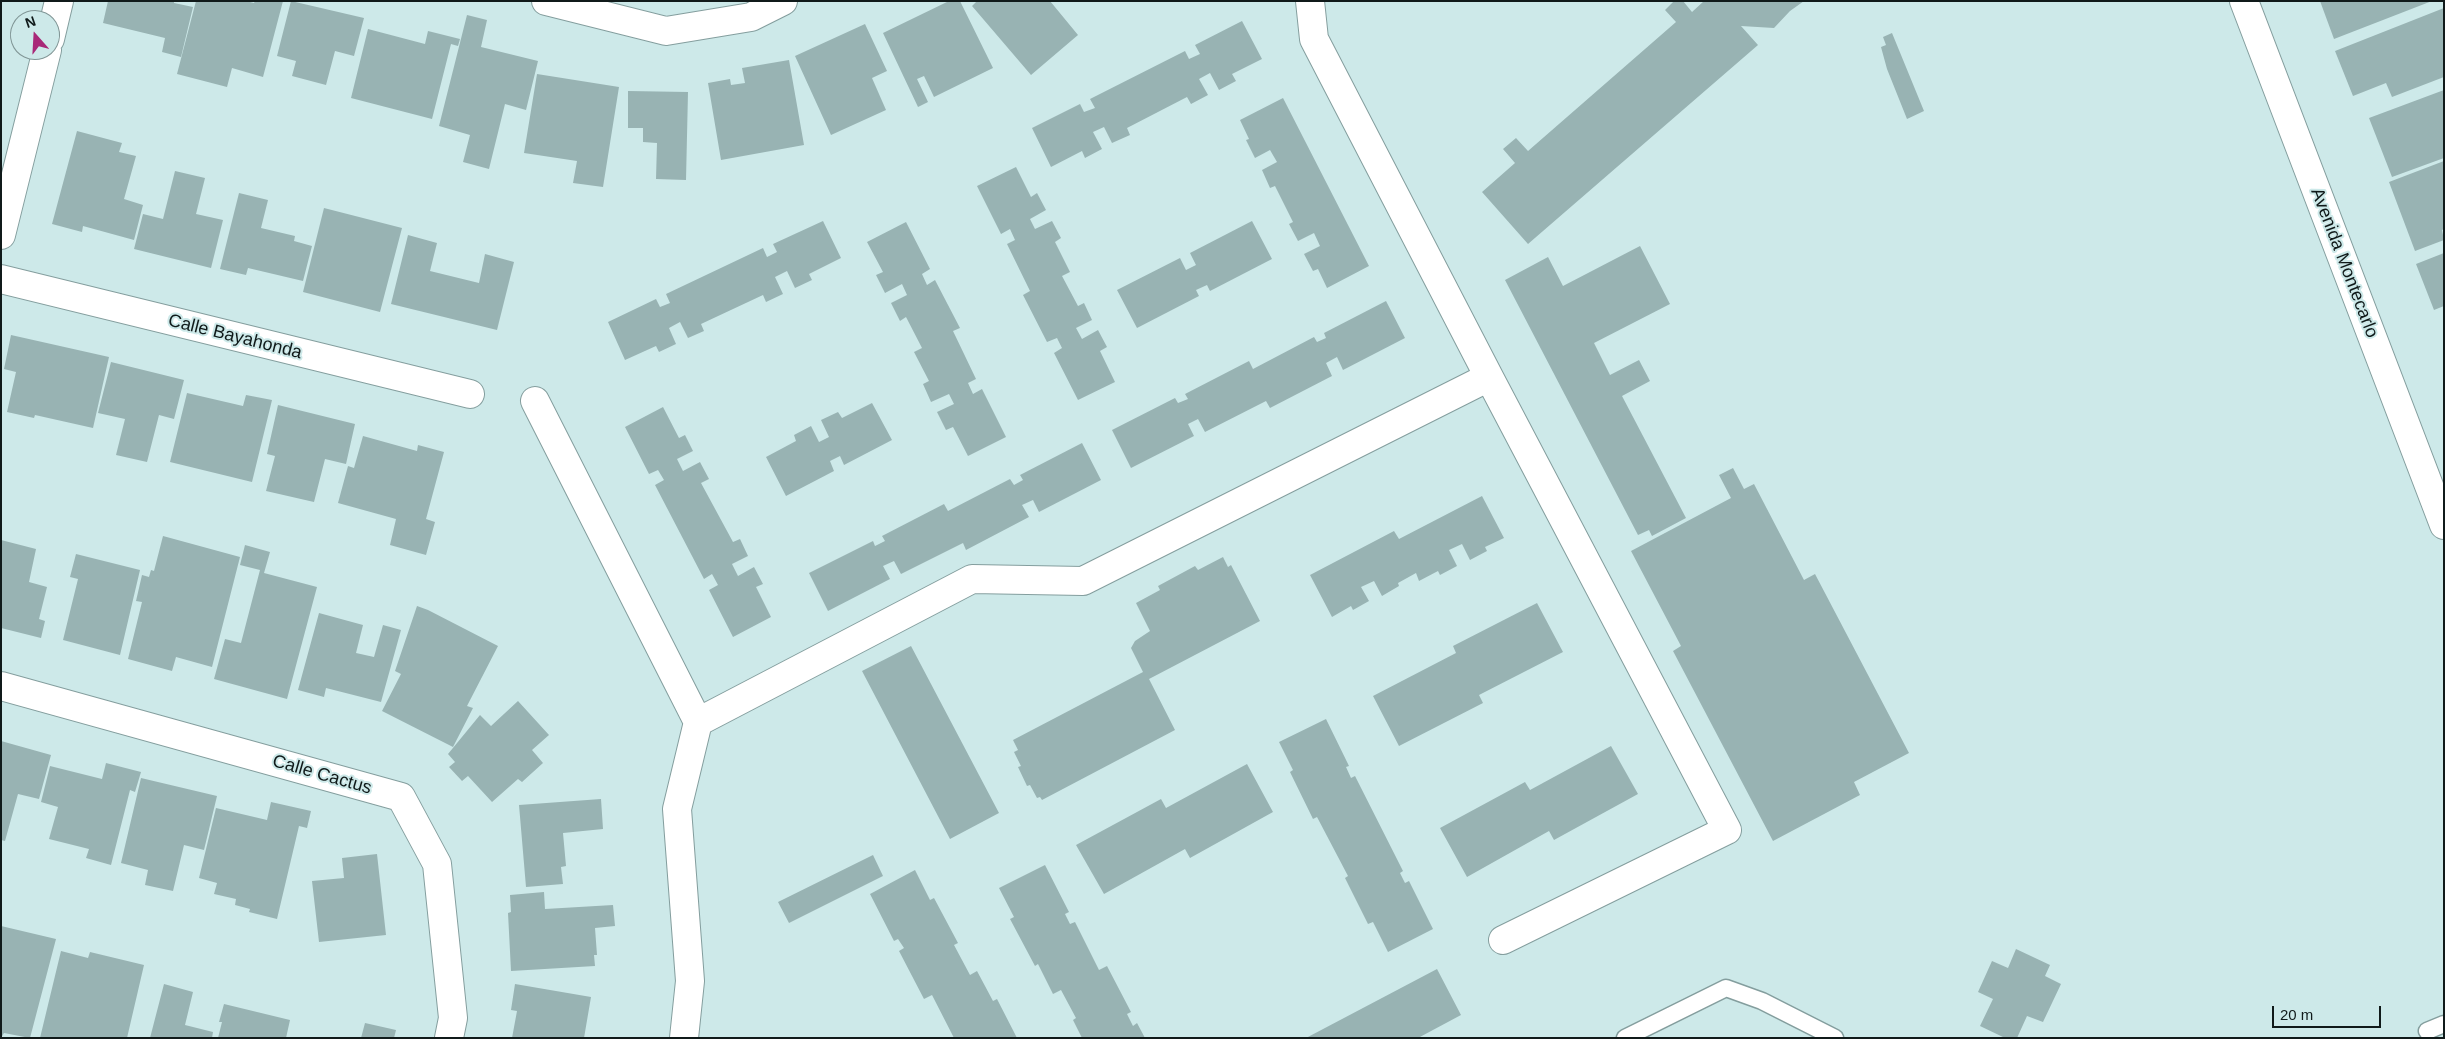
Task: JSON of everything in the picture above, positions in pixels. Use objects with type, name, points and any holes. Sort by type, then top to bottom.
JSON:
[{"type":"street","points":[[546,1],[666,31],[751,16],[783,1]]},
{"type":"street","points":[[1310,1],[1314,39],[1727,830],[1503,940]]},
{"type":"street","name":"Avenida Montecarlo","points":[[2244,1],[2444,525]]},
{"type":"street","points":[[1,235],[45,60]]},
{"type":"street","name":"Calle Bayahonda","points":[[1,280],[470,394]]},
{"type":"street","points":[[698,722],[972,579],[1083,581],[1489,377]]},
{"type":"street","points":[[535,401],[698,722],[677,809],[690,981],[684,1038]]},
{"type":"street","name":"Calle Cactus","points":[[1,686],[402,798],[437,864],[453,1018],[449,1038]]},
{"type":"lane","points":[[1624,1038],[1726,988],[1762,1001],[1835,1038]]},
{"type":"lane","points":[[2427,1031],[2444,1024]]},
{"type":"building","points":[[108,1],[174,1],[174,3],[193,7],[181,57],[162,52],[165,38],[103,23]]},
{"type":"building","points":[[196,1],[246,1],[254,3],[255,1],[283,1],[263,77],[232,68],[227,87],[177,74]]},
{"type":"building","points":[[291,1],[364,18],[354,56],[335,51],[326,85],[292,76],[296,61],[277,56]]},
{"type":"building","points":[[949,1],[960,1],[993,68],[934,97],[924,76],[917,79],[928,102],[918,107],[883,33]]},
{"type":"building","points":[[977,1],[1050,1],[1078,35],[1031,75],[972,6]]},
{"type":"building","points":[[1674,1],[1683,1],[1692,12],[1704,1],[1804,1],[1790,11],[1774,28],[1741,26],[1758,45],[1528,244],[1482,192],[1515,163],[1503,149],[1516,138],[1528,151],[1676,22],[1665,10]]},
{"type":"building","points":[[2320,1],[2432,1],[2334,39]]},
{"type":"building","points":[[2444,8],[2444,77],[2392,97],[2386,83],[2353,96],[2335,51]]},
{"type":"building","points":[[467,15],[487,20],[481,47],[538,61],[526,110],[505,104],[489,169],[463,162],[470,135],[439,126]]},
{"type":"building","points":[[1242,21],[1262,59],[1232,74],[1236,81],[1219,90],[1210,73],[1199,79],[1208,95],[1191,104],[1187,97],[1127,128],[1130,135],[1112,143],[1104,127],[1093,132],[1102,149],[1085,158],[1082,151],[1051,167],[1032,128],[1080,104],[1084,112],[1095,108],[1090,99],[1185,51],[1189,59],[1200,54],[1195,45]]},
{"type":"building","points":[[865,24],[887,71],[872,78],[886,110],[831,135],[795,56]]},
{"type":"building","points":[[368,29],[425,44],[428,31],[460,39],[458,46],[451,44],[432,119],[351,98]]},
{"type":"building","points":[[1892,33],[1924,111],[1907,119],[1887,69],[1881,47],[1886,45],[1883,37]]},
{"type":"building","points":[[789,60],[804,145],[721,160],[708,83],[730,79],[731,85],[745,83],[742,68]]},
{"type":"building","points":[[537,74],[619,87],[603,187],[573,183],[577,161],[524,153]]},
{"type":"building","points":[[2444,90],[2444,158],[2392,177],[2369,118]]},
{"type":"building","points":[[628,91],[688,92],[686,180],[656,179],[657,143],[643,142],[643,128],[628,128]]},
{"type":"building","points":[[1283,98],[1369,266],[1327,288],[1318,269],[1313,271],[1304,254],[1320,246],[1314,233],[1298,241],[1289,224],[1293,222],[1275,186],[1270,188],[1262,170],[1277,162],[1270,150],[1255,158],[1246,140],[1249,139],[1240,120]]},
{"type":"building","points":[[77,131],[122,143],[119,152],[136,156],[124,199],[143,205],[134,240],[83,226],[82,232],[52,224]]},
{"type":"building","points":[[2444,161],[2444,229],[2442,230],[2444,240],[2415,251],[2389,182]]},
{"type":"building","points":[[1016,167],[1031,197],[1037,193],[1046,210],[1030,219],[1035,229],[1052,221],[1061,238],[1055,242],[1070,272],[1062,276],[1078,306],[1084,303],[1092,320],[1076,328],[1082,339],[1098,330],[1107,347],[1100,351],[1115,382],[1078,400],[1054,353],[1062,348],[1057,338],[1047,342],[1023,295],[1030,291],[1007,244],[1015,240],[1010,229],[1001,234],[977,186]]},
{"type":"building","points":[[175,171],[205,178],[196,214],[223,220],[211,268],[134,249],[143,214],[163,219]]},
{"type":"building","points":[[239,193],[268,200],[261,228],[295,236],[294,241],[312,246],[303,281],[248,268],[246,275],[220,269]]},
{"type":"building","points":[[324,208],[402,228],[380,312],[303,292]]},
{"type":"building","points":[[823,221],[841,258],[809,274],[812,280],[795,288],[787,271],[775,277],[783,294],[766,302],[763,295],[701,324],[704,331],[688,338],[680,322],[669,328],[676,344],[659,352],[656,346],[625,360],[608,322],[656,299],[660,307],[670,303],[666,294],[763,248],[767,257],[777,252],[773,244]]},
{"type":"building","points":[[1252,221],[1272,259],[1210,291],[1207,285],[1196,290],[1199,296],[1137,328],[1117,290],[1180,258],[1186,270],[1196,265],[1190,253]]},
{"type":"building","points":[[906,222],[930,269],[922,274],[927,285],[935,280],[960,328],[953,331],[976,379],[968,383],[973,394],[982,389],[1006,437],[968,456],[953,427],[946,430],[937,412],[954,404],[949,394],[931,402],[923,384],[929,381],[914,352],[922,348],[906,317],[900,321],[891,303],[907,295],[902,284],[885,293],[876,275],[883,272],[867,242]]},
{"type":"building","points":[[408,235],[437,243],[430,271],[479,283],[485,254],[514,262],[497,330],[391,304]]},
{"type":"building","points":[[1640,246],[1670,304],[1594,343],[1610,375],[1639,360],[1650,381],[1622,396],[1686,518],[1652,536],[1649,530],[1638,535],[1505,280],[1548,257],[1563,286]]},
{"type":"building","points":[[2444,253],[2444,306],[2434,310],[2416,264]]},
{"type":"building","points":[[1386,301],[1405,338],[1343,370],[1337,357],[1326,363],[1332,376],[1270,408],[1266,401],[1205,432],[1198,419],[1188,424],[1194,436],[1131,468],[1112,430],[1175,398],[1178,403],[1188,399],[1185,394],[1249,361],[1253,369],[1314,337],[1317,342],[1326,338],[1324,333]]},
{"type":"building","points":[[11,335],[109,357],[93,428],[35,415],[34,418],[7,412],[16,372],[4,369]]},
{"type":"building","points":[[111,362],[184,380],[174,419],[159,415],[147,462],[116,455],[125,419],[98,413]]},
{"type":"building","points":[[187,393],[243,406],[246,395],[272,400],[252,482],[170,462]]},
{"type":"building","points":[[872,403],[892,440],[844,465],[840,456],[830,461],[834,471],[786,496],[766,457],[796,441],[794,435],[811,426],[819,442],[829,437],[821,420],[838,412],[842,418]]},
{"type":"building","points":[[278,405],[355,424],[346,464],[325,459],[314,502],[266,491],[275,456],[267,454]]},
{"type":"building","points":[[663,407],[679,438],[685,435],[693,451],[677,459],[683,471],[700,462],[709,479],[701,483],[733,542],[740,539],[748,556],[732,564],[738,576],[754,567],[763,584],[756,587],[771,617],[733,637],[709,590],[718,585],[712,574],[704,579],[655,485],[664,480],[658,470],[649,474],[625,427]]},
{"type":"building","points":[[363,436],[417,451],[418,445],[444,452],[426,519],[435,522],[426,555],[390,545],[396,519],[338,503],[348,466],[354,468]]},
{"type":"building","points":[[1082,443],[1101,480],[1039,512],[1033,500],[1022,505],[1029,517],[966,550],[963,543],[901,574],[894,561],[883,566],[890,579],[828,611],[809,573],[873,541],[875,546],[885,541],[882,536],[944,504],[948,511],[1010,479],[1014,485],[1023,480],[1020,475]]},
{"type":"building","points":[[1733,468],[1744,489],[1754,484],[1804,580],[1815,574],[1909,753],[1854,782],[1860,795],[1773,841],[1673,651],[1681,646],[1631,551],[1731,498],[1719,475]]},
{"type":"building","points":[[1482,496],[1504,538],[1485,547],[1487,551],[1470,560],[1462,544],[1449,550],[1457,566],[1440,575],[1438,571],[1419,581],[1416,573],[1398,583],[1399,586],[1382,596],[1374,581],[1361,587],[1369,601],[1353,610],[1351,606],[1332,617],[1310,575],[1394,531],[1399,539]]},
{"type":"building","points":[[163,536],[240,557],[212,667],[176,657],[172,671],[128,659],[142,602],[136,601],[142,575],[149,577],[151,570],[154,571]]},
{"type":"building","points":[[1,540],[36,549],[29,582],[47,587],[39,619],[45,621],[41,638],[1,628]]},
{"type":"building","points":[[245,545],[270,552],[264,573],[317,587],[287,699],[214,679],[225,639],[241,643],[260,570],[240,565]]},
{"type":"building","points":[[76,554],[140,570],[120,655],[63,640],[78,579],[70,577]]},
{"type":"building","points":[[1223,557],[1228,567],[1231,565],[1260,621],[1149,679],[1175,730],[1042,800],[1040,797],[1037,798],[1030,785],[1027,786],[1018,767],[1021,766],[1014,752],[1018,750],[1013,740],[1143,672],[1131,648],[1135,641],[1150,631],[1136,603],[1160,590],[1158,586],[1195,566],[1198,570]]},
{"type":"building","points":[[1537,603],[1563,652],[1479,695],[1483,703],[1399,746],[1373,696],[1456,653],[1453,646]]},
{"type":"building","points":[[417,606],[498,646],[467,706],[473,708],[453,747],[382,711],[401,674],[395,671]]},
{"type":"building","points":[[319,613],[363,625],[356,653],[374,657],[383,625],[401,630],[381,702],[326,688],[324,697],[298,690]]},
{"type":"building","points":[[911,646],[999,813],[950,839],[862,671]]},
{"type":"building","points":[[518,701],[549,735],[532,750],[543,763],[522,782],[518,779],[492,802],[468,776],[462,781],[449,767],[455,762],[448,754],[480,715],[491,726]]},
{"type":"building","points":[[1326,719],[1349,766],[1346,767],[1351,778],[1355,776],[1403,871],[1400,873],[1405,883],[1409,881],[1433,929],[1388,952],[1373,922],[1368,924],[1345,878],[1348,876],[1317,817],[1313,819],[1290,772],[1293,770],[1279,742]]},
{"type":"building","points":[[1,741],[51,755],[39,799],[18,794],[5,841],[1,840]]},
{"type":"building","points":[[1611,746],[1638,794],[1554,840],[1549,831],[1467,877],[1440,828],[1525,782],[1530,790]]},
{"type":"building","points":[[106,763],[141,772],[135,792],[130,790],[111,865],[86,858],[89,849],[49,839],[58,807],[41,802],[50,766],[102,779]]},
{"type":"building","points":[[1247,764],[1273,812],[1190,858],[1185,849],[1104,894],[1076,845],[1161,799],[1166,808]]},
{"type":"building","points":[[141,778],[217,796],[204,850],[184,845],[173,891],[145,885],[148,870],[121,863]]},
{"type":"building","points":[[601,799],[603,829],[563,833],[566,866],[561,867],[563,884],[526,887],[519,805]]},
{"type":"building","points":[[271,802],[311,811],[307,828],[299,826],[277,919],[249,912],[250,909],[235,905],[236,899],[214,894],[217,883],[199,878],[216,808],[267,820]]},
{"type":"building","points":[[377,854],[386,935],[319,942],[312,881],[344,878],[342,858]]},
{"type":"building","points":[[873,855],[883,876],[789,923],[778,902]]},
{"type":"building","points":[[1045,865],[1069,912],[1065,914],[1070,924],[1075,922],[1099,970],[1107,966],[1131,1012],[1127,1014],[1133,1026],[1137,1023],[1145,1038],[1082,1038],[1073,1020],[1076,1018],[1061,990],[1053,994],[1038,964],[1035,966],[1010,919],[1014,917],[999,888]]},
{"type":"building","points":[[915,870],[930,900],[934,898],[958,943],[954,945],[970,975],[977,971],[993,1001],[997,999],[1017,1038],[954,1038],[932,995],[924,999],[899,951],[904,948],[898,939],[894,941],[870,894]]},
{"type":"building","points":[[544,892],[545,909],[613,905],[615,926],[595,928],[597,955],[594,955],[595,966],[511,971],[508,913],[511,912],[510,895]]},
{"type":"building","points":[[1,926],[56,939],[30,1038],[4,1033],[1,1038]]},
{"type":"building","points":[[2016,949],[2050,965],[2045,976],[2061,984],[2043,1022],[2027,1016],[2017,1038],[2005,1038],[1980,1026],[1993,999],[1978,992],[1992,961],[2008,968]]},
{"type":"building","points":[[61,951],[88,958],[90,952],[144,965],[127,1038],[40,1038]]},
{"type":"building","points":[[1437,969],[1461,1015],[1418,1038],[1306,1038]]},
{"type":"building","points":[[164,984],[193,992],[185,1025],[213,1032],[212,1038],[150,1038]]},
{"type":"building","points":[[515,984],[591,997],[584,1038],[512,1038],[517,1011],[511,1010]]},
{"type":"building","points":[[224,1004],[290,1020],[286,1038],[218,1038],[222,1022],[219,1022]]},
{"type":"building","points":[[365,1023],[396,1030],[394,1038],[361,1038]]}]
